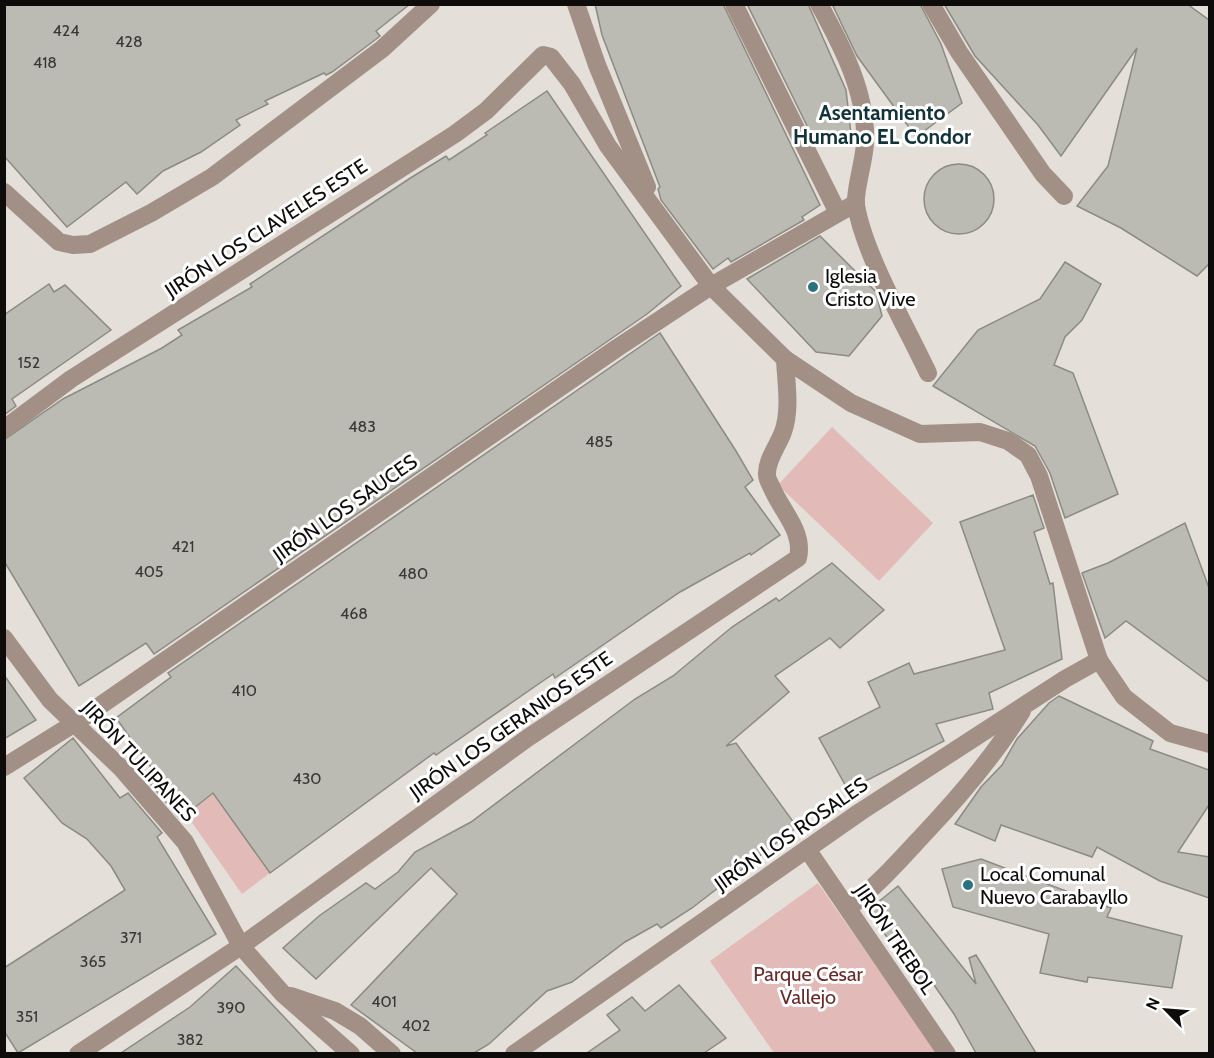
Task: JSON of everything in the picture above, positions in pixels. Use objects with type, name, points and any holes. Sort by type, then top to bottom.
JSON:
[{"type":"street","points":[[4,192],[60,242],[73,245],[90,244],[151,213],[212,177],[382,49],[431,4]]},
{"type":"street","points":[[734,4],[838,213]]},
{"type":"street","points":[[819,4],[840,44],[863,108],[864,162],[856,203],[869,248],[928,373]]},
{"type":"street","points":[[931,4],[959,52],[1043,174],[1064,196]]},
{"type":"street","points":[[574,8],[654,206],[711,286],[785,359],[851,403],[920,434],[980,432],[1008,441],[1028,455],[1039,476],[1099,660],[1124,696],[1170,733],[1209,744]]},
{"type":"street","name":"JIRÓN LOS CLAVELES ESTE","points":[[4,429],[71,379],[455,134],[486,111],[543,55],[551,57],[572,84],[608,146],[654,206]]},
{"type":"street","name":"JIRÓN LOS SAUCES","points":[[4,767],[75,723],[711,286],[856,203]]},
{"type":"street","name":"JIRÓN LOS GERANIOS ESTE","points":[[78,1053],[241,946],[529,737],[798,558],[801,546],[798,533],[778,503],[766,476],[772,453],[783,431],[787,408],[785,359]]},
{"type":"street","name":"JIRÓN TULIPANES","points":[[4,638],[50,700],[122,769],[185,842],[241,946],[283,994],[351,1053]]},
{"type":"street","name":"JIRÓN LOS ROSALES","points":[[514,1053],[860,812],[1099,660]]},
{"type":"street","points":[[848,908],[874,888],[961,795],[1006,737],[1026,705]]},
{"type":"street","name":"JIRÓN TREBOL","points":[[807,849],[947,1053]]},
{"type":"street","points":[[283,994],[335,1011],[360,1026],[392,1053]]},
{"type":"green space","points":[[832,427],[933,523],[879,581],[778,485]]},
{"type":"green space","points":[[213,794],[270,873],[242,894],[186,814]]},
{"type":"green space","name":"Parque César Vallejo","points":[[818,883],[937,1053],[774,1053],[710,961]]},
{"type":"building","points":[[4,4],[410,4],[376,31],[380,36],[332,72],[326,75],[324,73],[265,101],[268,104],[236,120],[240,125],[201,152],[163,171],[137,194],[126,182],[67,227],[4,156]]},
{"type":"building","points":[[595,4],[723,4],[820,205],[802,217],[804,220],[731,262],[728,258],[713,269],[661,200],[658,189],[660,187],[602,35]]},
{"type":"building","points":[[747,4],[808,4],[846,90],[851,134],[817,146]]},
{"type":"building","points":[[832,4],[920,4],[941,44],[962,103],[916,137],[857,56]]},
{"type":"building","points":[[944,4],[1187,4],[1209,20],[1209,264],[1197,276],[1121,228],[1077,206],[1108,166],[1137,48],[1061,156],[1038,125],[975,56]]},
{"type":"building","points":[[547,91],[681,286],[647,314],[154,654],[146,643],[79,686],[4,561],[4,440],[63,399],[162,348],[182,335],[178,330],[252,287],[250,284],[412,177],[446,156],[449,160]]},
{"type":"building","points":[[959,164],[972,167],[984,174],[991,186],[994,199],[991,212],[984,224],[972,231],[959,234],[946,231],[934,224],[927,212],[924,199],[927,186],[934,174],[946,167]]},
{"type":"building","name":"Iglesia Cristo Vive","points":[[820,236],[876,292],[882,316],[849,356],[816,352],[747,279]]},
{"type":"building","points":[[1065,262],[1101,284],[1082,320],[1065,337],[1054,365],[1073,373],[1118,494],[1065,518],[1050,473],[1035,446],[933,386],[978,330],[1040,299]]},
{"type":"building","points":[[49,284],[54,292],[65,285],[111,330],[12,399],[16,406],[4,415],[4,315]]},
{"type":"building","points":[[660,333],[753,480],[745,487],[780,535],[751,555],[750,553],[680,592],[555,678],[553,674],[436,755],[434,753],[270,873],[213,793],[180,819],[146,779],[155,773],[116,718],[171,677],[168,673]]},
{"type":"building","points":[[1033,495],[1044,528],[1034,532],[1050,584],[1053,583],[1062,659],[989,693],[993,709],[936,724],[944,741],[848,790],[819,738],[880,707],[868,682],[909,663],[914,674],[1005,650],[960,522]]},
{"type":"building","points":[[1185,523],[1209,588],[1209,682],[1126,621],[1105,638],[1082,573],[1108,563]]},
{"type":"building","points":[[832,563],[884,610],[840,648],[830,638],[775,676],[789,692],[726,746],[736,743],[797,827],[692,908],[661,928],[657,924],[625,942],[572,982],[547,991],[489,1044],[474,1053],[417,1053],[351,1005],[457,894],[431,868],[316,979],[283,948],[319,916],[366,883],[375,889],[398,872],[415,852],[471,822],[635,699],[673,676],[732,627],[776,598],[779,601]]},
{"type":"building","points":[[4,675],[36,720],[4,739]]},
{"type":"building","points":[[1059,696],[1153,741],[1150,749],[1209,770],[1209,805],[1178,852],[1209,857],[1209,898],[1160,881],[1097,847],[1092,857],[1001,825],[995,841],[955,824],[981,787],[1002,765],[1017,739],[1049,703]]},
{"type":"building","points":[[73,738],[120,798],[128,793],[162,833],[157,837],[216,934],[18,1053],[4,1031],[4,968],[125,890],[111,866],[87,839],[62,823],[24,778]]},
{"type":"building","points":[[981,859],[1111,908],[1107,917],[1182,936],[1172,988],[1088,977],[1087,982],[1040,973],[1049,934],[953,907],[942,869]]},
{"type":"building","points":[[898,886],[976,984],[969,958],[976,955],[1036,1053],[976,1053],[954,1014],[932,982],[925,986],[867,911]]},
{"type":"building","points":[[236,966],[318,1053],[121,1053],[190,1007]]},
{"type":"building","points":[[679,985],[726,1038],[704,1053],[587,1053],[620,1030],[607,1015],[632,997],[645,1011]]},
{"type":"place","name":"Iglesia Cristo Vive","points":[[813,287]]},
{"type":"place","name":"Local Comunal Nuevo Carabayllo","points":[[968,885]]},
{"type":"district","name":"Asentamiento Humano EL Condor","points":[[882,125]]}]
